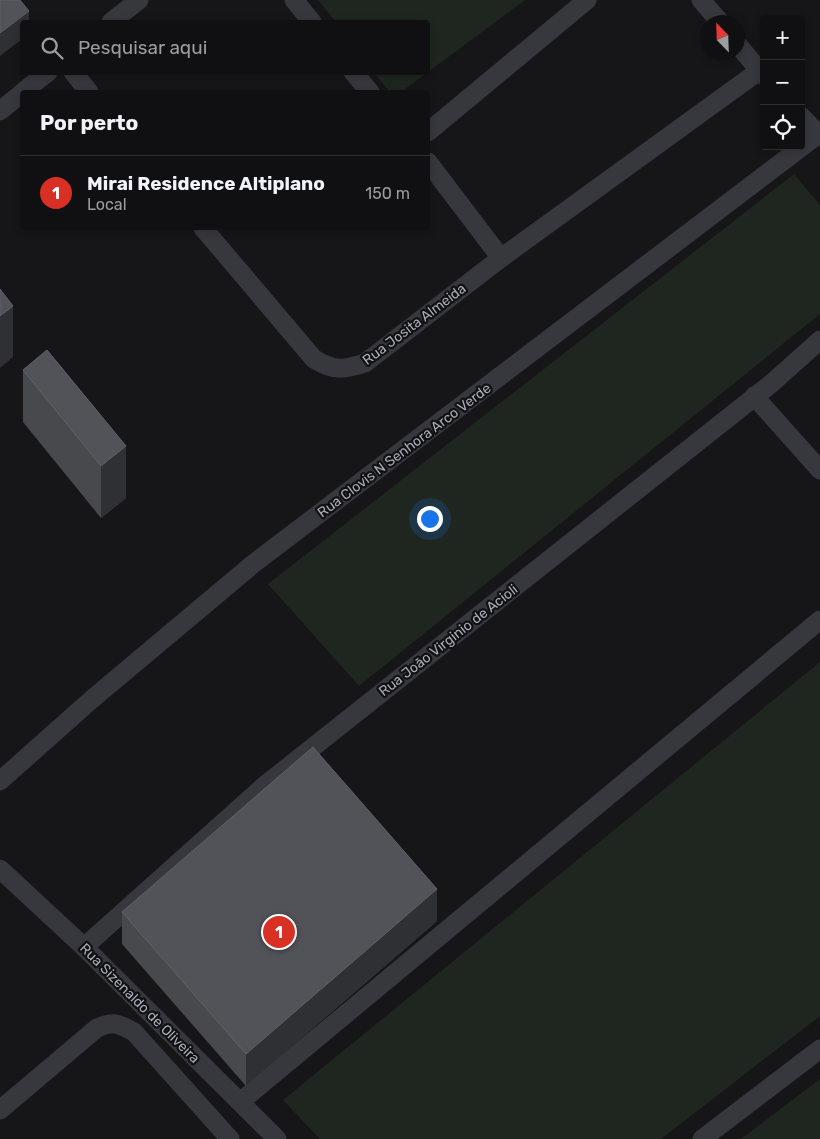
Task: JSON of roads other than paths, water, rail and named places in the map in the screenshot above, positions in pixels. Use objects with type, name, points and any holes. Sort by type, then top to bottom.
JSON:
[{"type":"street","points":[[114,20],[139,0]]},
{"type":"street","points":[[294,0],[310,20]]},
{"type":"street","points":[[430,130],[587,0]]},
{"type":"street","points":[[701,0],[714,15]]},
{"type":"street","points":[[745,53],[760,72]]},
{"type":"street","points":[[27,90],[44,75]]},
{"type":"street","points":[[75,75],[87,90]]},
{"type":"street","points":[[356,75],[368,90]]},
{"type":"street","name":"Rua Josita Almeida","points":[[205,230],[314,359],[327,367],[340,369],[365,363],[501,258],[760,75]]},
{"type":"street","points":[[0,111],[20,95]]},
{"type":"street","points":[[805,120],[820,134]]},
{"type":"street","name":"Rua Clovis N Senhora Arco Verde","points":[[0,781],[92,700],[253,564],[820,134]]},
{"type":"street","points":[[430,165],[501,258]]},
{"type":"street","name":"Rua João Virginio de Acioli","points":[[84,947],[264,786],[754,396],[820,340]]},
{"type":"street","points":[[754,396],[820,470]]},
{"type":"street","points":[[240,1102],[820,620]]},
{"type":"street","name":"Rua Sizenaldo de Oliveira","points":[[0,869],[84,947],[277,1139]]},
{"type":"street","points":[[0,1110],[97,1028],[108,1023],[119,1024],[134,1032],[230,1139]]},
{"type":"street","points":[[702,1139],[820,1049]]},
{"type":"place","name":"Mirai Residence Altiplano","points":[[279,932]]}]
